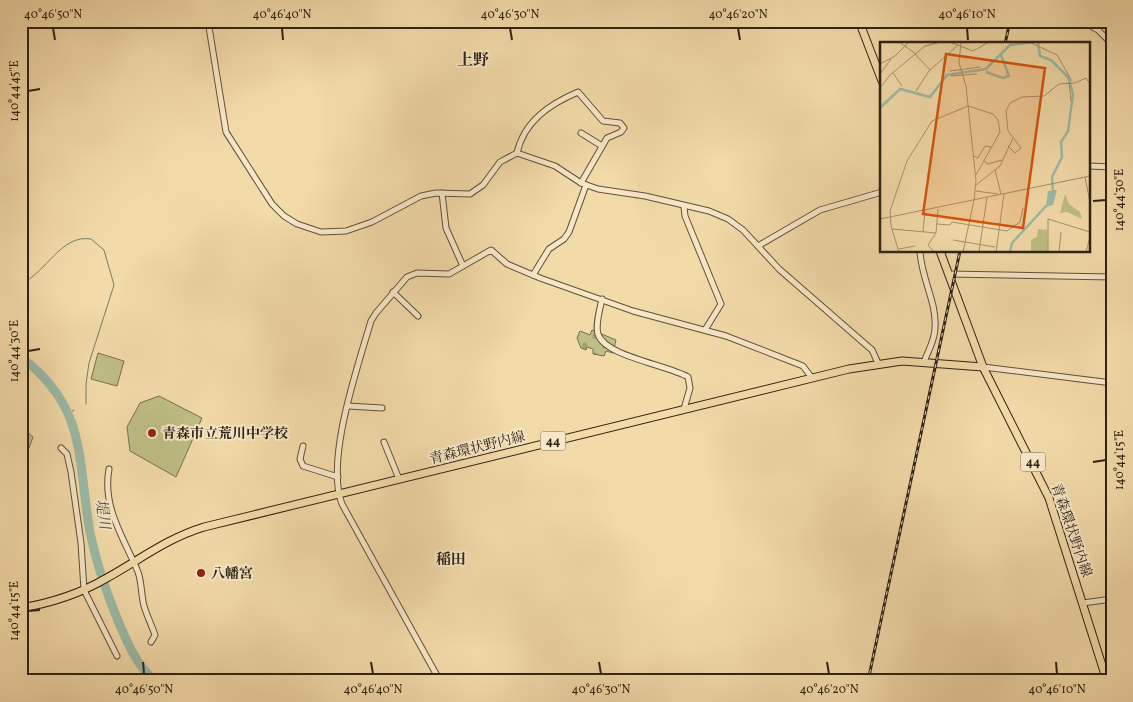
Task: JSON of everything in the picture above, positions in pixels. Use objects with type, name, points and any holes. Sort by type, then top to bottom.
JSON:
[{"type":"main road","points":[[860,21],[880,76]]},
{"type":"main road","name":"青森環状野内線","points":[[940,252],[983,367],[1049,498],[1107,681]]},
{"type":"main road","name":"青森環状野内線","points":[[21,608],[52,602],[88,588],[165,542],[191,531],[878,363],[924,362],[983,367]]},
{"type":"street","points":[[208,21],[226,132],[266,195],[284,216],[297,224],[314,230],[346,231],[372,222],[414,199],[428,194],[467,195],[474,193],[488,180],[500,162],[517,153],[525,133],[540,114],[550,106],[578,92],[603,121],[618,122],[623,126],[622,131],[607,138],[602,146],[583,184],[569,232],[564,239],[549,249],[533,275]]},
{"type":"street","points":[[1082,21],[1098,30],[1112,44]]},
{"type":"street","points":[[581,134],[602,146]]},
{"type":"street","points":[[517,153],[555,166],[583,184],[610,192],[645,196],[721,215],[743,230],[779,269],[872,350],[878,363]]},
{"type":"street","points":[[1090,166],[1112,167]]},
{"type":"street","points":[[442,193],[446,228],[463,266]]},
{"type":"street","points":[[758,246],[820,210],[880,193]]},
{"type":"street","points":[[684,207],[685,216],[721,304],[705,330]]},
{"type":"street","points":[[440,681],[346,511],[339,494],[340,445],[348,406],[373,317],[393,292],[411,275],[424,272],[445,275],[491,250],[507,264],[533,275],[633,311],[726,336],[802,366],[812,378]]},
{"type":"street","points":[[920,252],[922,269],[934,310],[935,328],[924,362]]},
{"type":"street","points":[[948,274],[1112,277]]},
{"type":"street","points":[[393,292],[418,316]]},
{"type":"street","points":[[602,299],[597,330],[599,337],[614,350],[658,364],[688,377],[690,388],[684,409]]},
{"type":"street","points":[[983,367],[1112,383]]},
{"type":"street","points":[[348,406],[382,408]]},
{"type":"street","points":[[384,442],[399,480]]},
{"type":"street","points":[[303,446],[300,459],[303,466],[338,477]]},
{"type":"street","points":[[61,448],[67,454],[71,472],[88,588],[117,656]]},
{"type":"street","points":[[109,469],[106,485],[108,497],[130,564],[139,574],[144,606],[156,635],[151,642]]},
{"type":"street","points":[[1083,603],[1112,599]]},
{"type":"green space","points":[[592,330],[616,340],[613,353],[606,351],[604,356],[593,354],[593,349],[587,347],[586,350],[581,348],[577,338],[580,331],[590,335]]},
{"type":"green space","points":[[98,353],[124,361],[117,386],[91,379]]},
{"type":"green space","points":[[159,396],[202,418],[176,477],[130,451],[127,427],[140,403]]},
{"type":"green space","points":[[21,421],[25,430],[33,437],[29,448],[21,447]]},
{"type":"waterway","points":[[21,284],[30,279],[62,248],[71,242],[80,239],[91,239],[104,250],[114,285],[89,363],[86,404]]},
{"type":"waterway","name":"堤川","points":[[21,357],[43,376],[58,396],[69,416],[76,436],[90,532],[102,578],[130,647],[143,669],[155,681]]},
{"type":"waterway","name":"堤川","points":[[69,414],[74,410]]},
{"type":"railway","points":[[1005,42],[1010,21]]},
{"type":"railway","points":[[868,681],[960,252]]},
{"type":"place","name":"青森市立荒川中学校","points":[[152,433]]},
{"type":"place","name":"八幡宮","points":[[201,573]]},
{"type":"district","name":"上野","points":[[473,59]]},
{"type":"district","name":"稲田","points":[[451,559]]}]
